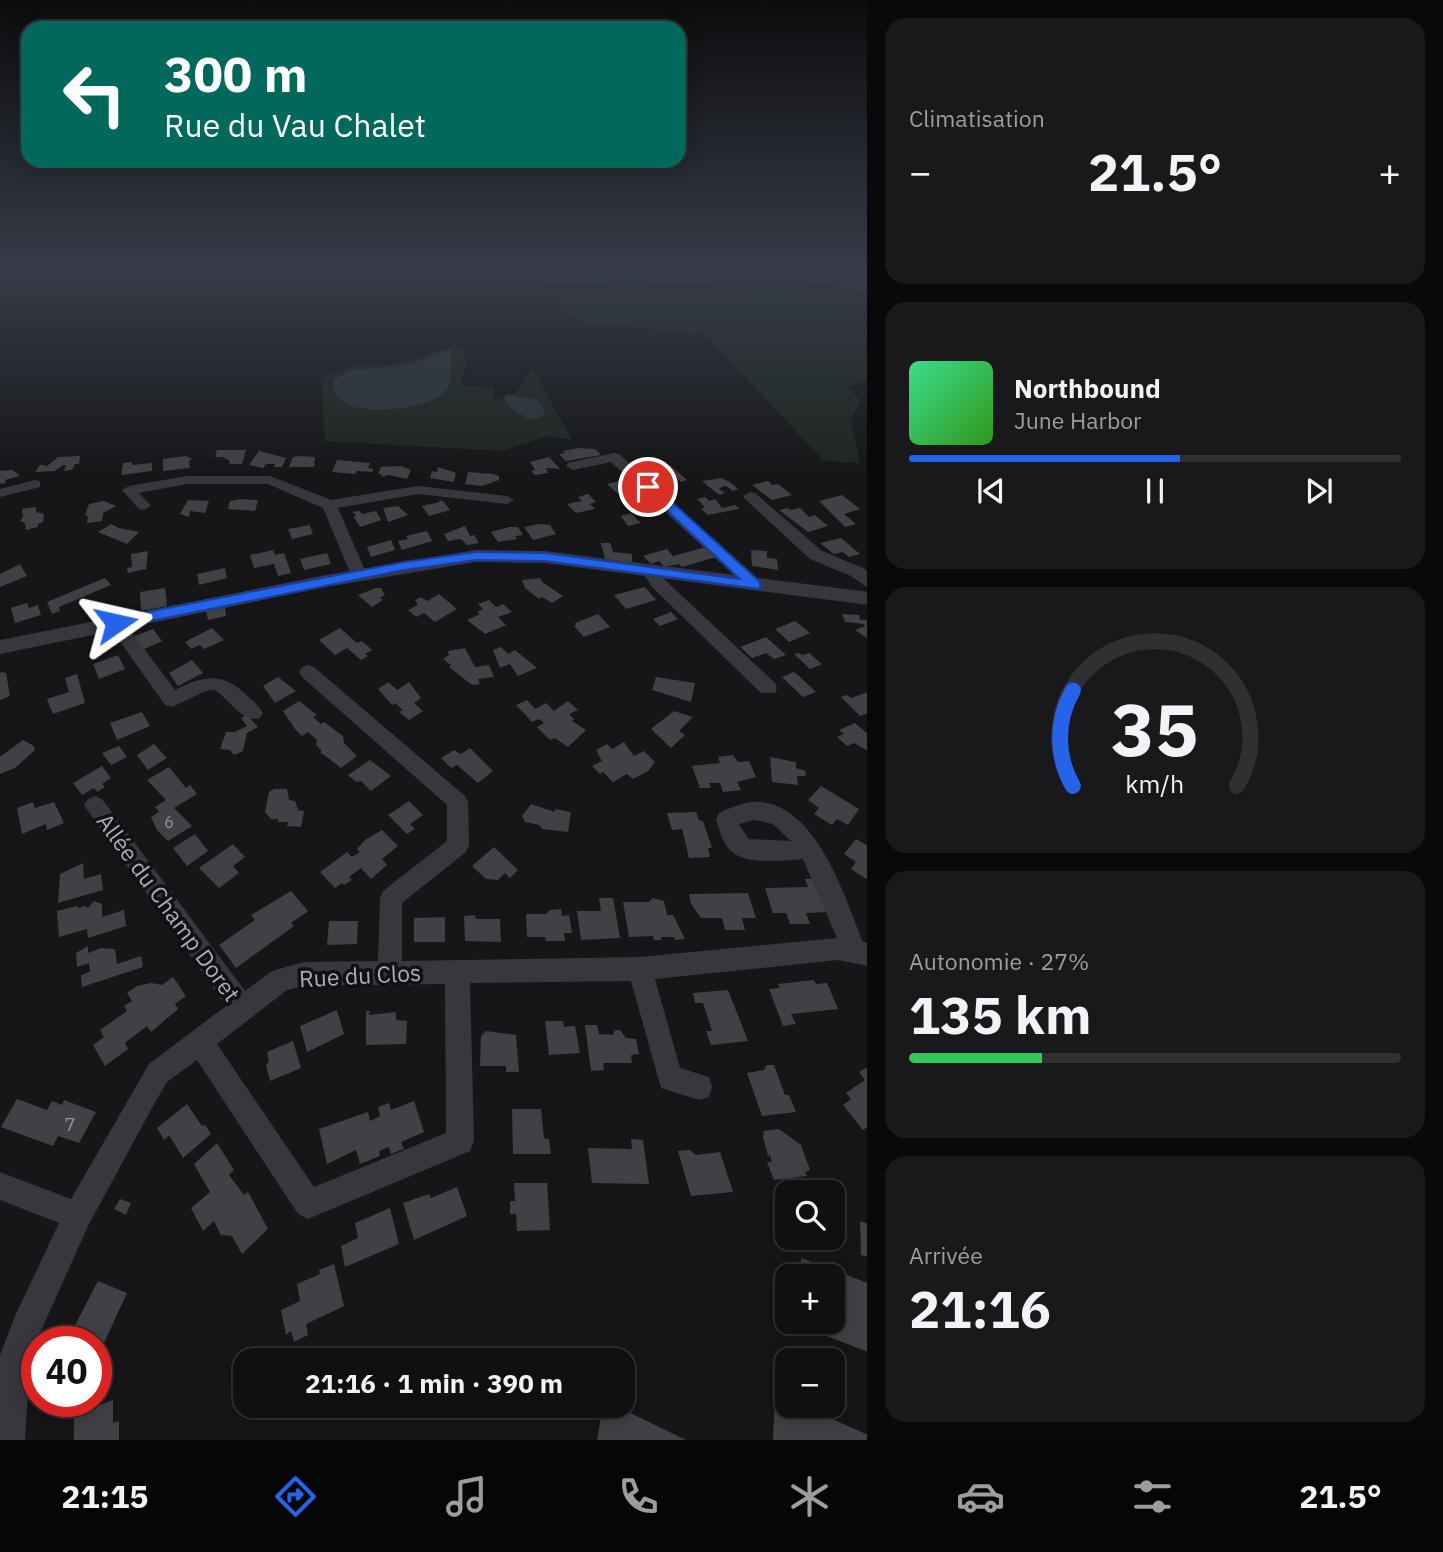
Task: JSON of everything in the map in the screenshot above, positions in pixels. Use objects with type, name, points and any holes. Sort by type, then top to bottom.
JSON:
[{"type":"street","points":[[573,466],[614,457],[756,586]]},
{"type":"street","points":[[144,506],[129,490],[198,480],[274,481],[329,505],[418,490],[507,500]]},
{"type":"street","points":[[3,492],[35,484]]},
{"type":"street","points":[[750,496],[816,555],[857,572],[867,583]]},
{"type":"street","points":[[329,505],[359,575]]},
{"type":"street","points":[[0,647],[454,558],[545,557],[867,599]]},
{"type":"street","points":[[650,572],[659,584],[768,688]]},
{"type":"street","points":[[116,623],[172,700],[206,683],[216,681],[225,684],[253,713]]},
{"type":"street","points":[[307,672],[458,802],[458,845],[391,898],[390,972]]},
{"type":"street","name":"Allée du Champ Doret","points":[[95,805],[243,1009]]},
{"type":"street","points":[[807,849],[823,870],[861,953]]},
{"type":"street","name":"Rue du Clos","points":[[8,1440],[12,1376],[19,1346],[78,1216],[158,1073],[281,980],[304,974],[640,969],[838,949],[861,953]]},
{"type":"street","points":[[640,969],[670,1079],[699,1087]]},
{"type":"street","points":[[200,1041],[308,1203],[460,1141],[457,971]]},
{"type":"street","points":[[0,1186],[78,1216]]},
{"type":"shaded area","points":[[709,339],[867,339],[867,381],[847,387],[860,400],[851,421],[860,463],[824,461]]},
{"type":"shaded area","points":[[463,346],[467,366],[460,382],[463,386],[494,387],[493,401],[515,394],[532,368],[572,440],[548,436],[503,451],[325,441],[321,379],[357,363],[382,365],[414,360],[436,350]]},
{"type":"shaded area","points":[[451,348],[450,383],[441,395],[431,401],[402,408],[372,409],[348,405],[335,395],[333,380],[353,370],[410,365]]},
{"type":"shaded area","points":[[508,394],[537,400],[546,411],[541,417],[530,420],[511,408],[503,397]]},
{"type":"building","points":[[579,448],[595,449],[601,455],[566,461],[559,454]]},
{"type":"building","points":[[217,450],[246,450],[242,464],[229,464],[230,461],[222,457],[215,457]]},
{"type":"building","points":[[259,451],[286,458],[282,467],[274,467],[275,464],[266,464],[263,468],[249,465]]},
{"type":"building","points":[[80,456],[79,464],[75,464],[72,470],[64,471],[66,465],[63,465],[55,471],[35,472],[40,465],[46,467],[58,457]]},
{"type":"building","points":[[186,456],[192,459],[189,461],[190,468],[163,471],[163,459]]},
{"type":"building","points":[[293,457],[315,457],[314,467],[289,467]]},
{"type":"building","points":[[549,457],[560,469],[546,468],[548,473],[535,475],[531,471],[535,470],[530,462]]},
{"type":"building","points":[[337,460],[370,463],[368,468],[374,469],[372,472],[357,471],[355,474],[332,472]]},
{"type":"building","points":[[132,462],[132,465],[152,463],[152,471],[121,475],[123,463]]},
{"type":"building","points":[[401,466],[411,470],[407,479],[389,475],[381,477],[382,474],[378,474],[381,467]]},
{"type":"building","points":[[668,466],[687,480],[681,482],[674,476],[657,482],[649,476],[657,473],[654,470]]},
{"type":"building","points":[[438,467],[456,473],[454,482],[430,478],[432,471],[437,472]]},
{"type":"building","points":[[13,470],[20,476],[0,484],[0,471]]},
{"type":"building","points":[[468,472],[493,474],[499,476],[499,480],[482,486],[465,484]]},
{"type":"building","points":[[721,478],[738,489],[733,491],[726,486],[722,487],[719,489],[725,493],[719,495],[702,481]]},
{"type":"building","points":[[624,480],[633,488],[617,493],[607,484]]},
{"type":"building","points":[[768,481],[772,485],[778,484],[792,495],[772,500],[752,485]]},
{"type":"building","points":[[588,494],[596,502],[590,504],[595,509],[576,513],[567,504],[582,501],[578,497]]},
{"type":"building","points":[[842,495],[860,509],[844,514],[856,524],[845,527],[819,501]]},
{"type":"building","points":[[705,497],[709,501],[715,499],[722,508],[735,505],[739,509],[708,515],[701,509],[705,507],[697,499]]},
{"type":"building","points":[[188,500],[209,501],[205,513],[190,511],[189,517],[180,514]]},
{"type":"building","points":[[258,500],[255,511],[228,509],[230,501]]},
{"type":"building","points":[[438,500],[443,501],[450,510],[429,516],[422,506],[440,502]]},
{"type":"building","points":[[104,501],[116,506],[103,513],[102,521],[87,523],[88,516],[85,515],[89,504]]},
{"type":"building","points":[[398,506],[408,515],[388,522],[383,508]]},
{"type":"building","points":[[36,507],[36,512],[44,514],[43,522],[38,524],[38,527],[26,530],[25,523],[20,521],[23,517],[22,509]]},
{"type":"building","points":[[800,508],[809,517],[815,515],[828,526],[808,532],[779,510]]},
{"type":"building","points":[[360,511],[362,514],[376,511],[381,520],[360,527],[354,517],[356,514],[351,512]]},
{"type":"building","points":[[631,513],[641,523],[628,526],[621,516]]},
{"type":"building","points":[[111,524],[139,532],[127,544],[98,532]]},
{"type":"building","points":[[310,525],[313,534],[292,539],[288,529]]},
{"type":"building","points":[[550,525],[556,534],[533,540],[524,527]]},
{"type":"building","points":[[465,526],[470,536],[474,535],[479,543],[467,545],[461,539],[448,541],[444,534]]},
{"type":"building","points":[[518,527],[523,535],[515,536],[517,539],[498,542],[491,532]]},
{"type":"building","points":[[427,531],[432,541],[402,550],[398,541],[408,539],[406,536]]},
{"type":"building","points":[[841,538],[860,554],[849,557],[843,552],[834,554],[820,543]]},
{"type":"building","points":[[391,540],[395,550],[371,557],[367,547]]},
{"type":"building","points":[[601,543],[610,543],[613,552],[632,554],[632,563],[605,559]]},
{"type":"building","points":[[706,547],[716,557],[682,567],[679,564],[665,567],[659,561],[651,564],[643,556],[667,549],[673,556]]},
{"type":"building","points":[[273,550],[275,555],[284,553],[291,573],[278,576],[274,564],[254,568],[250,555]]},
{"type":"building","points":[[751,550],[767,551],[767,558],[777,559],[778,570],[752,566]]},
{"type":"building","points":[[148,551],[146,569],[128,573],[127,568],[132,567],[131,554]]},
{"type":"building","points":[[327,553],[331,564],[304,570],[300,559]]},
{"type":"building","points":[[20,564],[27,576],[0,587],[0,574]]},
{"type":"building","points":[[225,568],[227,578],[199,585],[197,574]]},
{"type":"building","points":[[105,578],[111,585],[59,607],[60,611],[52,614],[47,602]]},
{"type":"building","points":[[540,578],[563,596],[552,603],[542,597],[539,599],[525,588],[522,580]]},
{"type":"building","points":[[645,587],[656,600],[626,609],[614,595]]},
{"type":"building","points":[[165,588],[167,606],[141,611],[140,592]]},
{"type":"building","points":[[381,588],[385,595],[380,598],[383,600],[372,607],[358,595]]},
{"type":"building","points":[[439,594],[457,609],[435,622],[424,613],[416,617],[408,610],[418,605],[415,600],[421,597],[427,601]]},
{"type":"building","points":[[489,600],[496,607],[503,604],[512,612],[498,617],[506,625],[485,634],[467,620],[480,614],[477,612],[483,609],[478,604]]},
{"type":"building","points":[[27,603],[29,608],[38,605],[41,615],[15,623],[11,608]]},
{"type":"building","points":[[225,607],[226,616],[208,620],[206,611]]},
{"type":"building","points":[[671,612],[678,619],[660,626],[653,619]]},
{"type":"building","points":[[598,614],[610,627],[584,637],[574,626],[575,623]]},
{"type":"building","points":[[842,614],[859,615],[860,620],[867,620],[867,638],[855,630],[865,626],[864,624],[845,622]]},
{"type":"building","points":[[795,621],[810,633],[789,642],[775,629]]},
{"type":"building","points":[[212,628],[224,640],[204,649],[200,645],[191,649],[185,642]]},
{"type":"building","points":[[340,628],[357,643],[362,641],[372,650],[365,654],[368,656],[361,660],[347,648],[335,655],[319,640]]},
{"type":"building","points":[[153,629],[162,641],[140,651],[132,637]]},
{"type":"building","points":[[766,637],[786,655],[774,659],[766,653],[752,658],[740,647]]},
{"type":"building","points":[[501,647],[508,654],[515,650],[537,668],[518,676],[510,664],[500,668],[493,650]]},
{"type":"building","points":[[465,648],[475,667],[489,665],[494,677],[478,679],[480,684],[472,685],[449,667],[451,665],[443,659],[449,655],[448,651]]},
{"type":"building","points":[[809,653],[822,664],[810,669],[794,654]]},
{"type":"building","points":[[118,655],[125,669],[99,679],[93,664]]},
{"type":"building","points":[[192,660],[203,673],[178,686],[169,673]]},
{"type":"building","points":[[794,672],[816,692],[803,697],[782,677]]},
{"type":"building","points":[[0,673],[6,673],[10,696],[0,700]]},
{"type":"building","points":[[77,674],[85,703],[53,714],[47,699],[69,692],[65,678]]},
{"type":"building","points":[[278,677],[296,691],[275,703],[263,686]]},
{"type":"building","points":[[656,677],[695,683],[691,702],[652,690]]},
{"type":"building","points":[[388,682],[397,690],[409,682],[421,698],[414,703],[423,711],[409,720],[399,712],[403,710],[395,703],[392,705],[378,689]]},
{"type":"building","points":[[867,692],[867,713],[860,716],[841,697],[847,695],[851,698]]},
{"type":"building","points":[[527,700],[535,709],[546,703],[554,711],[568,701],[578,710],[569,714],[574,719],[572,721],[586,730],[568,747],[555,738],[550,740],[537,727],[544,723],[539,719],[532,722],[516,705]]},
{"type":"building","points":[[299,701],[317,715],[313,717],[321,724],[324,722],[343,736],[344,743],[357,756],[341,768],[320,752],[322,751],[316,745],[317,740],[308,732],[302,736],[283,711]]},
{"type":"building","points":[[674,711],[693,717],[679,731],[685,735],[671,748],[651,729]]},
{"type":"building","points":[[142,712],[150,726],[117,740],[110,723]]},
{"type":"building","points":[[247,715],[258,727],[247,733],[243,751],[234,755],[230,750],[220,749],[226,732],[235,732],[247,726],[241,718]]},
{"type":"building","points":[[855,723],[867,733],[867,750],[854,743],[847,746],[837,737],[844,734],[839,730]]},
{"type":"building","points":[[23,740],[34,746],[35,750],[15,768],[0,774],[0,757]]},
{"type":"building","points":[[624,742],[634,756],[644,751],[655,762],[648,771],[633,779],[627,774],[613,782],[592,766],[602,761],[596,750],[607,744],[612,749]]},
{"type":"building","points":[[154,744],[167,758],[148,770],[137,755]]},
{"type":"building","points":[[119,746],[127,757],[111,765],[102,753]]},
{"type":"building","points":[[470,748],[493,771],[478,783],[457,765],[451,768],[441,758],[454,750],[461,754]]},
{"type":"building","points":[[733,755],[738,762],[749,761],[756,777],[737,782],[741,790],[723,792],[720,783],[709,783],[711,788],[700,788],[692,766],[720,763],[718,757]]},
{"type":"building","points":[[770,757],[796,762],[796,768],[806,771],[805,776],[797,776],[798,785],[772,782]]},
{"type":"building","points":[[370,760],[391,776],[371,791],[361,781],[356,782],[348,775]]},
{"type":"building","points":[[102,766],[111,778],[102,784],[105,787],[97,792],[94,788],[82,795],[73,783]]},
{"type":"building","points":[[169,767],[186,788],[190,785],[197,794],[174,808],[192,826],[168,841],[157,830],[151,817],[159,812],[155,807],[166,800],[147,780]]},
{"type":"building","points":[[821,786],[859,809],[848,825],[837,819],[832,825],[814,814],[819,808],[808,800]]},
{"type":"building","points":[[274,789],[287,789],[289,800],[295,801],[298,810],[304,811],[301,827],[287,826],[288,822],[271,819],[265,812],[269,792]]},
{"type":"building","points":[[409,801],[423,815],[410,824],[415,829],[407,834],[388,815]]},
{"type":"building","points":[[33,802],[35,808],[54,802],[64,823],[47,830],[46,824],[22,834],[17,808]]},
{"type":"building","points":[[531,804],[555,812],[555,809],[571,812],[568,832],[542,829],[539,825],[525,822],[522,816]]},
{"type":"building","points":[[696,812],[699,820],[703,821],[712,848],[708,848],[710,857],[689,858],[682,829],[672,830],[667,813]]},
{"type":"building","points":[[382,830],[398,846],[382,859],[387,865],[371,879],[361,868],[349,877],[352,880],[335,888],[320,872],[347,852],[352,857],[360,852],[357,849],[365,840]]},
{"type":"building","points":[[195,834],[208,851],[187,866],[173,848]]},
{"type":"building","points":[[856,839],[867,845],[867,879],[851,869],[856,862],[844,854]]},
{"type":"building","points":[[233,844],[245,857],[233,866],[239,873],[219,888],[199,868]]},
{"type":"building","points":[[494,847],[518,870],[510,878],[505,873],[498,880],[486,879],[472,866]]},
{"type":"building","points":[[83,863],[84,879],[101,874],[103,890],[58,903],[60,874]]},
{"type":"building","points":[[805,879],[815,879],[828,912],[806,913],[810,924],[790,924],[786,913],[773,913],[765,888],[808,887]]},
{"type":"building","points":[[291,891],[308,911],[291,923],[294,926],[236,968],[219,945],[255,920],[251,915]]},
{"type":"building","points":[[748,893],[756,918],[742,918],[745,930],[725,930],[722,918],[701,918],[691,904],[689,894]]},
{"type":"building","points":[[599,898],[613,898],[620,938],[581,940],[577,911],[601,911]]},
{"type":"building","points":[[653,898],[664,901],[667,915],[673,915],[685,939],[661,937],[661,940],[654,940],[653,936],[629,937],[623,902],[649,902]]},
{"type":"building","points":[[94,901],[102,904],[102,917],[124,910],[126,926],[88,938],[87,929],[59,937],[57,911],[77,906],[88,908]]},
{"type":"building","points":[[561,909],[562,916],[569,915],[572,933],[564,933],[565,941],[527,937],[526,914],[546,914],[550,910]]},
{"type":"building","points":[[475,915],[476,919],[500,919],[501,942],[465,941],[464,916]]},
{"type":"building","points":[[445,917],[445,942],[414,942],[414,918]]},
{"type":"building","points":[[329,921],[358,921],[357,944],[327,945]]},
{"type":"building","points":[[88,946],[88,953],[101,948],[115,949],[117,964],[141,956],[143,967],[82,987],[81,975],[90,972],[89,963],[77,967],[76,953]]},
{"type":"building","points":[[173,977],[186,996],[175,1004],[178,1009],[151,1032],[147,1026],[125,1043],[128,1049],[105,1066],[93,1045],[104,1037],[100,1030],[127,1011],[124,1006],[132,1001],[127,993],[137,986],[151,983],[162,985]]},
{"type":"building","points":[[814,980],[816,984],[827,983],[838,1009],[791,1014],[796,1024],[783,1026],[769,989],[780,988],[778,984]]},
{"type":"building","points":[[728,990],[748,1041],[711,1045],[706,1031],[712,1031],[703,1003],[695,1003],[693,993]]},
{"type":"building","points":[[337,1010],[344,1034],[307,1052],[300,1026]]},
{"type":"building","points":[[366,1011],[370,1011],[369,1015],[396,1012],[396,1020],[407,1021],[406,1044],[366,1045]]},
{"type":"building","points":[[545,1021],[563,1021],[564,1027],[575,1026],[580,1053],[549,1055]]},
{"type":"building","points":[[585,1025],[597,1025],[599,1034],[613,1035],[615,1030],[620,1030],[626,1038],[636,1039],[639,1054],[631,1055],[632,1063],[603,1063],[604,1070],[591,1071]]},
{"type":"building","points":[[486,1031],[516,1035],[519,1072],[506,1072],[506,1066],[480,1066],[481,1036]]},
{"type":"building","points":[[293,1041],[301,1068],[270,1081],[266,1065],[269,1061],[267,1052]]},
{"type":"building","points":[[767,1065],[774,1065],[785,1095],[789,1095],[796,1112],[762,1116],[747,1073],[764,1070]]},
{"type":"building","points":[[867,1068],[867,1128],[863,1130],[843,1105],[851,1099],[846,1093],[865,1080],[859,1072]]},
{"type":"building","points":[[17,1099],[47,1110],[52,1101],[62,1105],[64,1100],[96,1112],[79,1143],[58,1136],[53,1146],[1,1127]]},
{"type":"building","points":[[414,1101],[424,1132],[401,1142],[404,1149],[391,1154],[389,1147],[379,1151],[380,1156],[360,1164],[356,1150],[327,1164],[319,1129],[368,1112],[370,1121],[380,1116],[378,1107],[389,1103],[391,1110]]},
{"type":"building","points":[[187,1104],[211,1134],[183,1158],[169,1135],[164,1140],[157,1128]]},
{"type":"building","points":[[512,1109],[541,1109],[544,1138],[549,1139],[551,1154],[513,1154]]},
{"type":"building","points":[[779,1129],[801,1145],[810,1170],[805,1172],[807,1176],[774,1180],[767,1162],[772,1162],[763,1137],[764,1131]]},
{"type":"building","points":[[631,1139],[643,1140],[649,1184],[592,1183],[588,1148],[632,1149]]},
{"type":"building","points":[[217,1143],[234,1170],[229,1175],[244,1195],[248,1192],[268,1229],[242,1254],[232,1236],[221,1235],[214,1221],[203,1231],[191,1208],[210,1192],[194,1164]]},
{"type":"building","points":[[690,1150],[696,1155],[720,1152],[733,1192],[691,1196],[678,1151]]},
{"type":"building","points":[[514,1183],[547,1183],[550,1230],[517,1231],[516,1214],[510,1214],[510,1201],[515,1201]]},
{"type":"building","points":[[457,1187],[467,1216],[414,1240],[403,1203],[429,1194],[431,1198]]},
{"type":"building","points":[[120,1199],[131,1203],[126,1215],[114,1209]]},
{"type":"building","points":[[390,1208],[399,1244],[345,1267],[341,1246],[358,1238],[355,1223]]},
{"type":"building","points":[[860,1221],[867,1224],[867,1257],[861,1255]]},
{"type":"building","points":[[801,1258],[817,1264],[801,1264]]},
{"type":"building","points":[[334,1264],[344,1306],[306,1324],[308,1335],[294,1342],[291,1331],[286,1335],[281,1310],[300,1301],[297,1284],[320,1274],[319,1270]]},
{"type":"building","points":[[845,1274],[867,1283],[867,1352],[821,1334],[845,1334]]},
{"type":"building","points":[[98,1281],[127,1293],[112,1326],[75,1326]]},
{"type":"building","points":[[775,1394],[775,1418],[830,1418],[867,1435],[867,1440],[773,1440]]},
{"type":"building","points":[[112,1400],[113,1423],[119,1421],[119,1440],[74,1440],[74,1417],[112,1417]]},
{"type":"building","points":[[635,1415],[686,1440],[597,1440],[601,1418],[635,1418]]},
{"type":"route","points":[[116,623],[404,566],[476,556],[545,557],[756,586],[648,487]]}]
